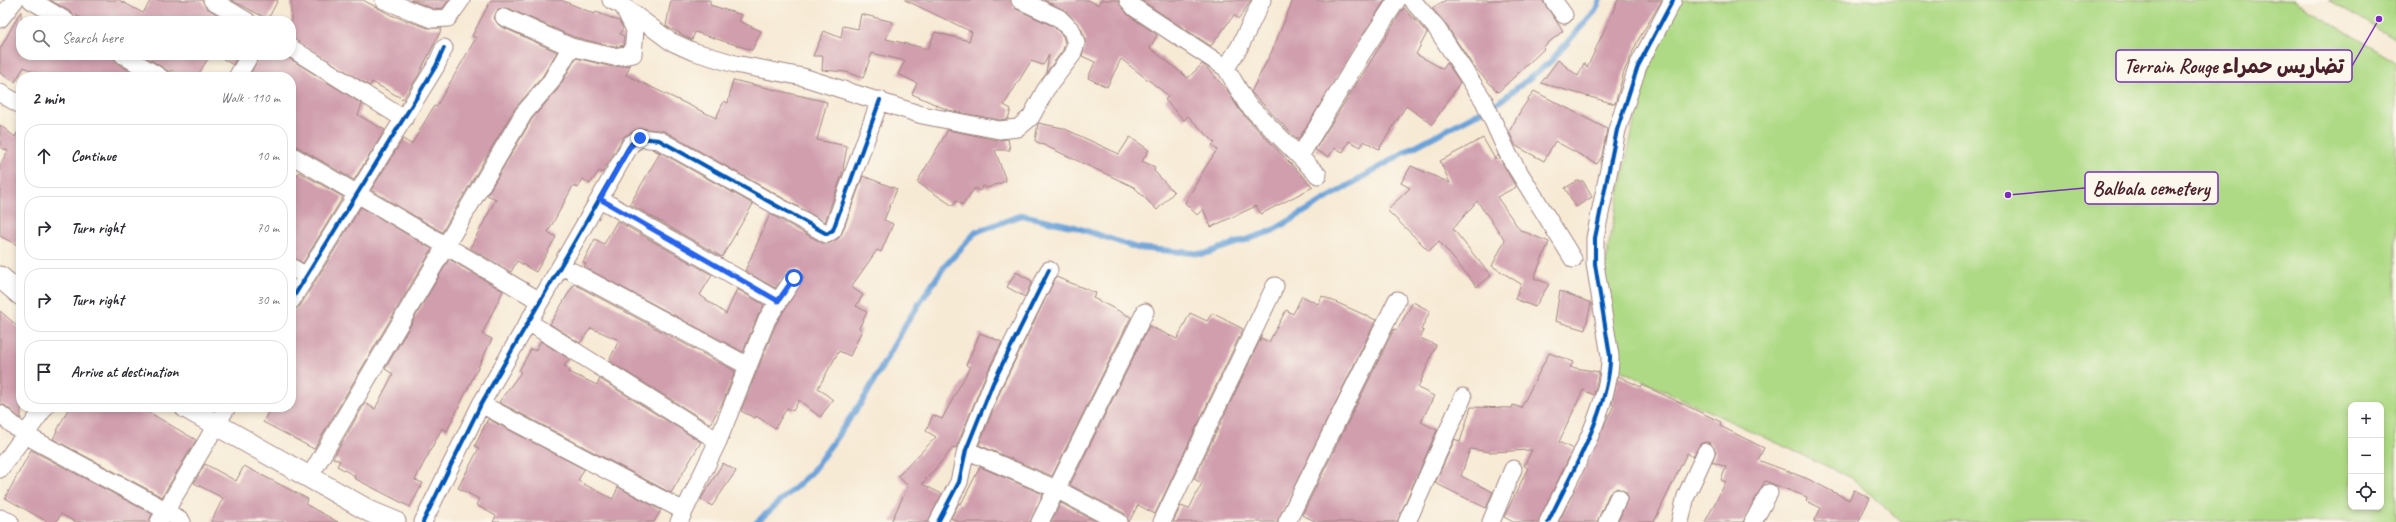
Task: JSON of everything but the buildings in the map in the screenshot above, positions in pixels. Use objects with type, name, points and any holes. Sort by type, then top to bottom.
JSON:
[{"type":"street","points":[[0,19],[15,0]]},
{"type":"street","points":[[31,0],[58,16]]},
{"type":"street","points":[[212,0],[239,16]]},
{"type":"street","points":[[384,0],[432,19],[448,18],[461,0]]},
{"type":"street","points":[[617,3],[670,41],[692,51],[735,64],[803,77],[880,100],[922,115],[961,121],[999,130],[1018,128],[1031,117],[1046,88],[1072,55],[1076,43],[1072,31],[1059,18],[1020,0]]},
{"type":"street","points":[[1128,0],[1135,8],[1226,68],[1247,104],[1318,175]]},
{"type":"street","points":[[1226,68],[1240,46],[1262,0]]},
{"type":"street","points":[[1300,156],[1362,53],[1397,0]]},
{"type":"street","points":[[1412,0],[1437,29],[1487,108],[1509,156],[1573,259]]},
{"type":"street","points":[[1553,0],[1564,15]]},
{"type":"street","points":[[1548,522],[1597,414],[1610,370],[1610,356],[1595,264],[1595,238],[1617,130],[1638,66],[1673,0]]},
{"type":"street","points":[[504,17],[571,47],[614,57],[633,54],[635,30],[617,3]]},
{"type":"street","points":[[310,476],[448,246],[524,113],[550,83],[571,47]]},
{"type":"street","points":[[296,293],[404,119],[436,66],[444,48]]},
{"type":"street","points":[[296,51],[404,119]]},
{"type":"street","points":[[131,60],[152,72]]},
{"type":"street","points":[[240,72],[247,60]]},
{"type":"street","points":[[0,93],[16,102]]},
{"type":"street","points":[[423,522],[481,404],[530,323],[540,301],[562,266],[629,148],[640,138],[659,140],[827,234],[833,230],[880,100]]},
{"type":"street","points":[[296,158],[540,301]]},
{"type":"street","points":[[600,199],[778,301]]},
{"type":"street","points":[[562,266],[748,366]]},
{"type":"street","points":[[296,270],[306,276]]},
{"type":"street","points":[[938,522],[959,482],[966,450],[993,383],[1049,270]]},
{"type":"street","points":[[0,277],[16,291]]},
{"type":"street","points":[[481,404],[682,517],[718,441],[761,331],[778,301],[794,278]]},
{"type":"street","points":[[1162,522],[1275,286]]},
{"type":"street","points":[[1287,522],[1397,300]]},
{"type":"street","points":[[1040,522],[1145,312]]},
{"type":"street","points":[[530,323],[718,441]]},
{"type":"street","points":[[1407,522],[1463,398]]},
{"type":"street","points":[[0,469],[41,412]]},
{"type":"street","points":[[193,412],[310,476],[368,517],[395,522]]},
{"type":"street","points":[[163,517],[224,412]]},
{"type":"street","points":[[0,414],[25,435],[163,517],[182,522]]},
{"type":"street","points":[[966,450],[1056,489],[1120,522]]},
{"type":"street","points":[[1680,522],[1686,496],[1706,452]]},
{"type":"street","points":[[1491,522],[1513,469]]},
{"type":"street","points":[[1753,522],[1769,494]]},
{"type":"street","points":[[1607,522],[1618,498]]},
{"type":"street","points":[[0,518],[10,522]]},
{"type":"green space","points":[[1680,0],[2294,0],[2396,62],[2396,522],[1901,522],[1852,478],[1622,371],[1595,311],[1643,79]]},
{"type":"green space","points":[[2329,0],[2396,0],[2396,39]]},
{"type":"waterway","points":[[757,522],[811,473],[865,397],[907,322],[944,267],[976,232],[1022,215],[1075,227],[1137,248],[1204,254],[1272,231],[1410,149],[1499,102],[1550,62],[1595,11],[1600,0]]},
{"type":"cycle path","points":[[1548,522],[1588,440],[1604,397],[1609,376],[1610,356],[1595,264],[1595,238],[1617,130],[1638,66],[1673,0]]},
{"type":"cycle path","points":[[296,293],[436,66],[444,48]]},
{"type":"cycle path","points":[[423,522],[481,404],[631,144],[640,138],[659,140],[827,234],[833,230],[880,100]]},
{"type":"cycle path","points":[[938,522],[959,482],[966,450],[993,383],[1049,270]]},
{"type":"place","name":"Terrain Rouge تضاريس حمراء","points":[[2379,19]]},
{"type":"place","name":"Balbala cemetery","points":[[2008,195]]},
{"type":"route","points":[[640,138],[629,148],[600,199],[778,301],[794,278]]}]
